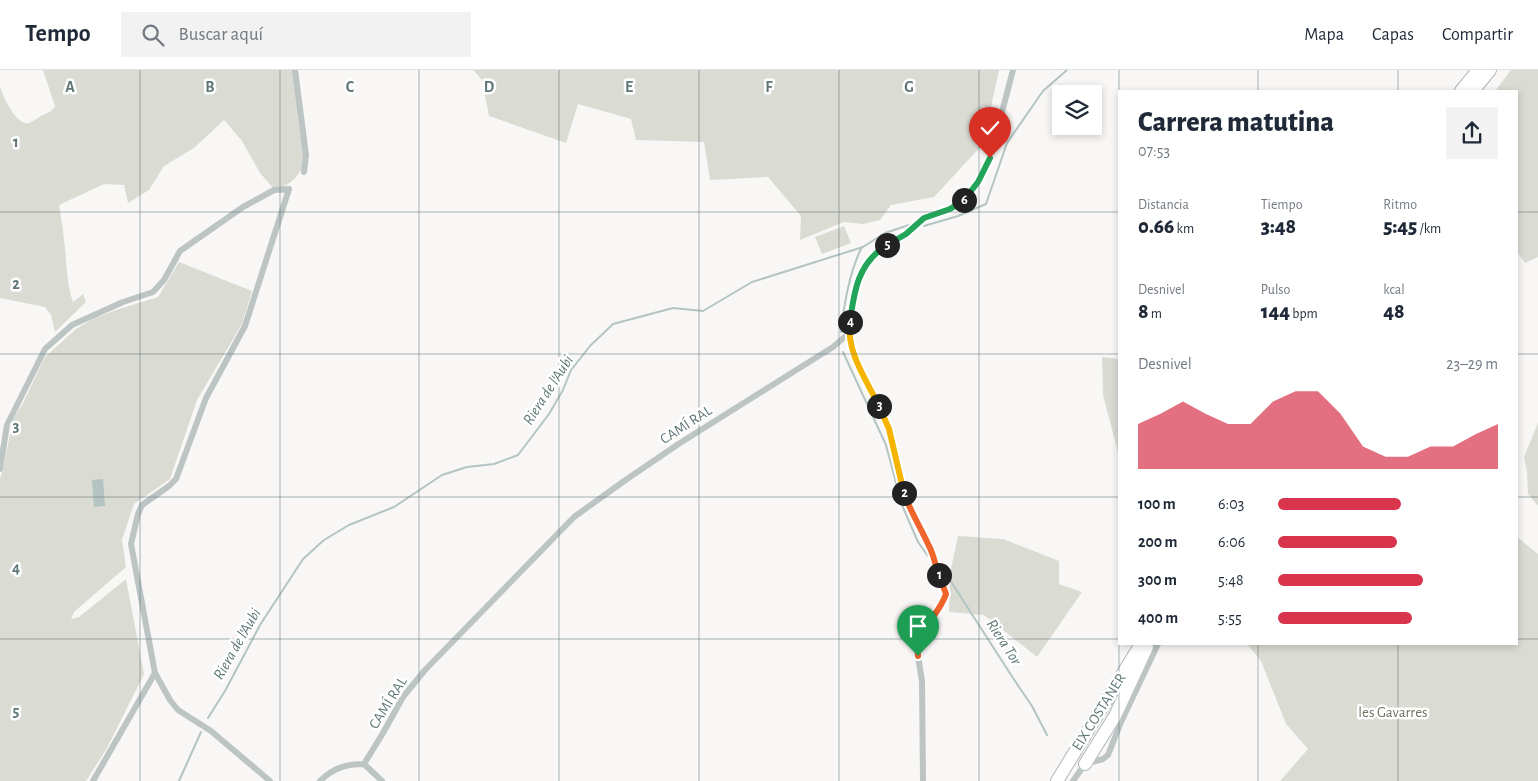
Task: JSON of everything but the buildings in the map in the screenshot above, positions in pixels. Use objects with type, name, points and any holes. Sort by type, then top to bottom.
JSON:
[{"type":"highway","points":[[1465,90],[1478,70]]},
{"type":"highway","points":[[1465,90],[1490,70]]},
{"type":"highway","points":[[1047,781],[1130,645]]},
{"type":"highway","name":"EIX COSTANER","points":[[1057,781],[1140,645]]},
{"type":"highway","points":[[1084,764],[1098,755],[1149,645]]},
{"type":"street","points":[[295,70],[306,155],[304,172]]},
{"type":"street","points":[[923,781],[922,681],[917,650],[923,630],[938,611],[946,594],[930,547],[907,502],[888,423],[856,359],[848,334],[854,294],[867,261],[876,252],[906,234],[924,218],[950,209],[966,199],[978,182],[990,158],[1013,70]]},
{"type":"street","points":[[1481,90],[1497,70]]},
{"type":"street","points":[[0,469],[7,425],[44,349],[72,326],[123,302],[153,292],[164,280],[180,251],[243,207],[274,190],[289,189],[246,326],[206,398],[176,479],[142,505],[131,544],[155,673],[170,700],[178,710],[211,731],[270,781]]},
{"type":"street","name":"CAMÍ RAL","points":[[364,764],[384,733],[403,697],[425,670],[574,517],[680,443],[833,347],[848,334]]},
{"type":"street","points":[[1098,755],[1108,755],[1121,722],[1158,645]]},
{"type":"street","points":[[93,781],[155,673]]},
{"type":"street","points":[[320,781],[338,767],[353,764],[364,764],[382,781]]},
{"type":"street","points":[[1073,781],[1084,764]]},
{"type":"green space","points":[[43,70],[294,70],[304,156],[302,168],[290,182],[282,187],[273,188],[260,173],[242,141],[224,120],[194,148],[164,166],[149,190],[128,203],[124,185],[104,184],[59,205],[68,279],[73,302],[83,294],[86,302],[55,332],[51,315],[45,307],[0,298],[0,87],[7,103],[19,120],[29,123],[51,111],[55,106]]},
{"type":"green space","points":[[473,70],[999,70],[983,144],[934,197],[891,205],[880,220],[864,224],[844,222],[800,240],[801,216],[768,177],[710,180],[704,142],[636,140],[631,119],[578,104],[566,143],[489,116],[482,80]]},
{"type":"green space","points":[[1511,70],[1538,70],[1538,257],[1525,263],[1518,254],[1518,90],[1496,90]]},
{"type":"green space","points":[[844,226],[851,243],[822,254],[815,237]]},
{"type":"green space","points":[[179,262],[252,291],[242,324],[197,400],[170,479],[134,504],[122,540],[126,567],[74,612],[71,619],[79,617],[126,579],[144,674],[107,748],[86,781],[0,781],[0,479],[13,419],[22,405],[45,357],[76,329],[93,319],[158,297]]},
{"type":"green space","points":[[1102,357],[1118,359],[1118,452],[1103,395]]},
{"type":"green space","points":[[1538,423],[1538,506],[1528,494],[1524,457]]},
{"type":"green space","points":[[958,536],[1003,539],[1059,561],[1059,584],[1082,592],[1037,657],[984,615],[949,612],[950,573]]},
{"type":"green space","name":"les Gavarres","points":[[1518,538],[1538,554],[1538,781],[1280,781],[1308,749],[1286,724],[1261,661],[1248,645],[1518,645]]},
{"type":"shaded area","points":[[103,479],[105,506],[94,507],[92,480]]},
{"type":"waterway","name":"Riera de l'Aubi","points":[[924,226],[958,216],[986,204],[1007,143],[1043,91],[1067,70]]},
{"type":"waterway","name":"Riera de l'Aubi","points":[[208,718],[225,691],[260,625],[303,559],[324,540],[349,525],[394,507],[442,475],[467,467],[494,464],[518,455],[549,414],[563,390],[571,370],[590,346],[613,324],[673,308],[703,311],[752,282],[863,247],[885,233],[909,225]]},
{"type":"waterway","name":"Riera Tor","points":[[841,332],[850,277],[862,247]]},
{"type":"waterway","name":"Riera Tor","points":[[843,352],[886,445],[902,505],[918,542],[928,556]]},
{"type":"waterway","name":"Riera Tor","points":[[939,563],[1032,706],[1047,735]]},
{"type":"waterway","name":"Riera de l'Aubi","points":[[179,781],[201,732]]},
{"type":"route","points":[[918,656],[917,650],[923,630],[938,611],[946,594],[930,547],[903,491],[888,423],[856,359],[848,334],[854,294],[867,261],[876,252],[906,234],[924,218],[950,209],[966,199],[978,182],[990,158]]}]
